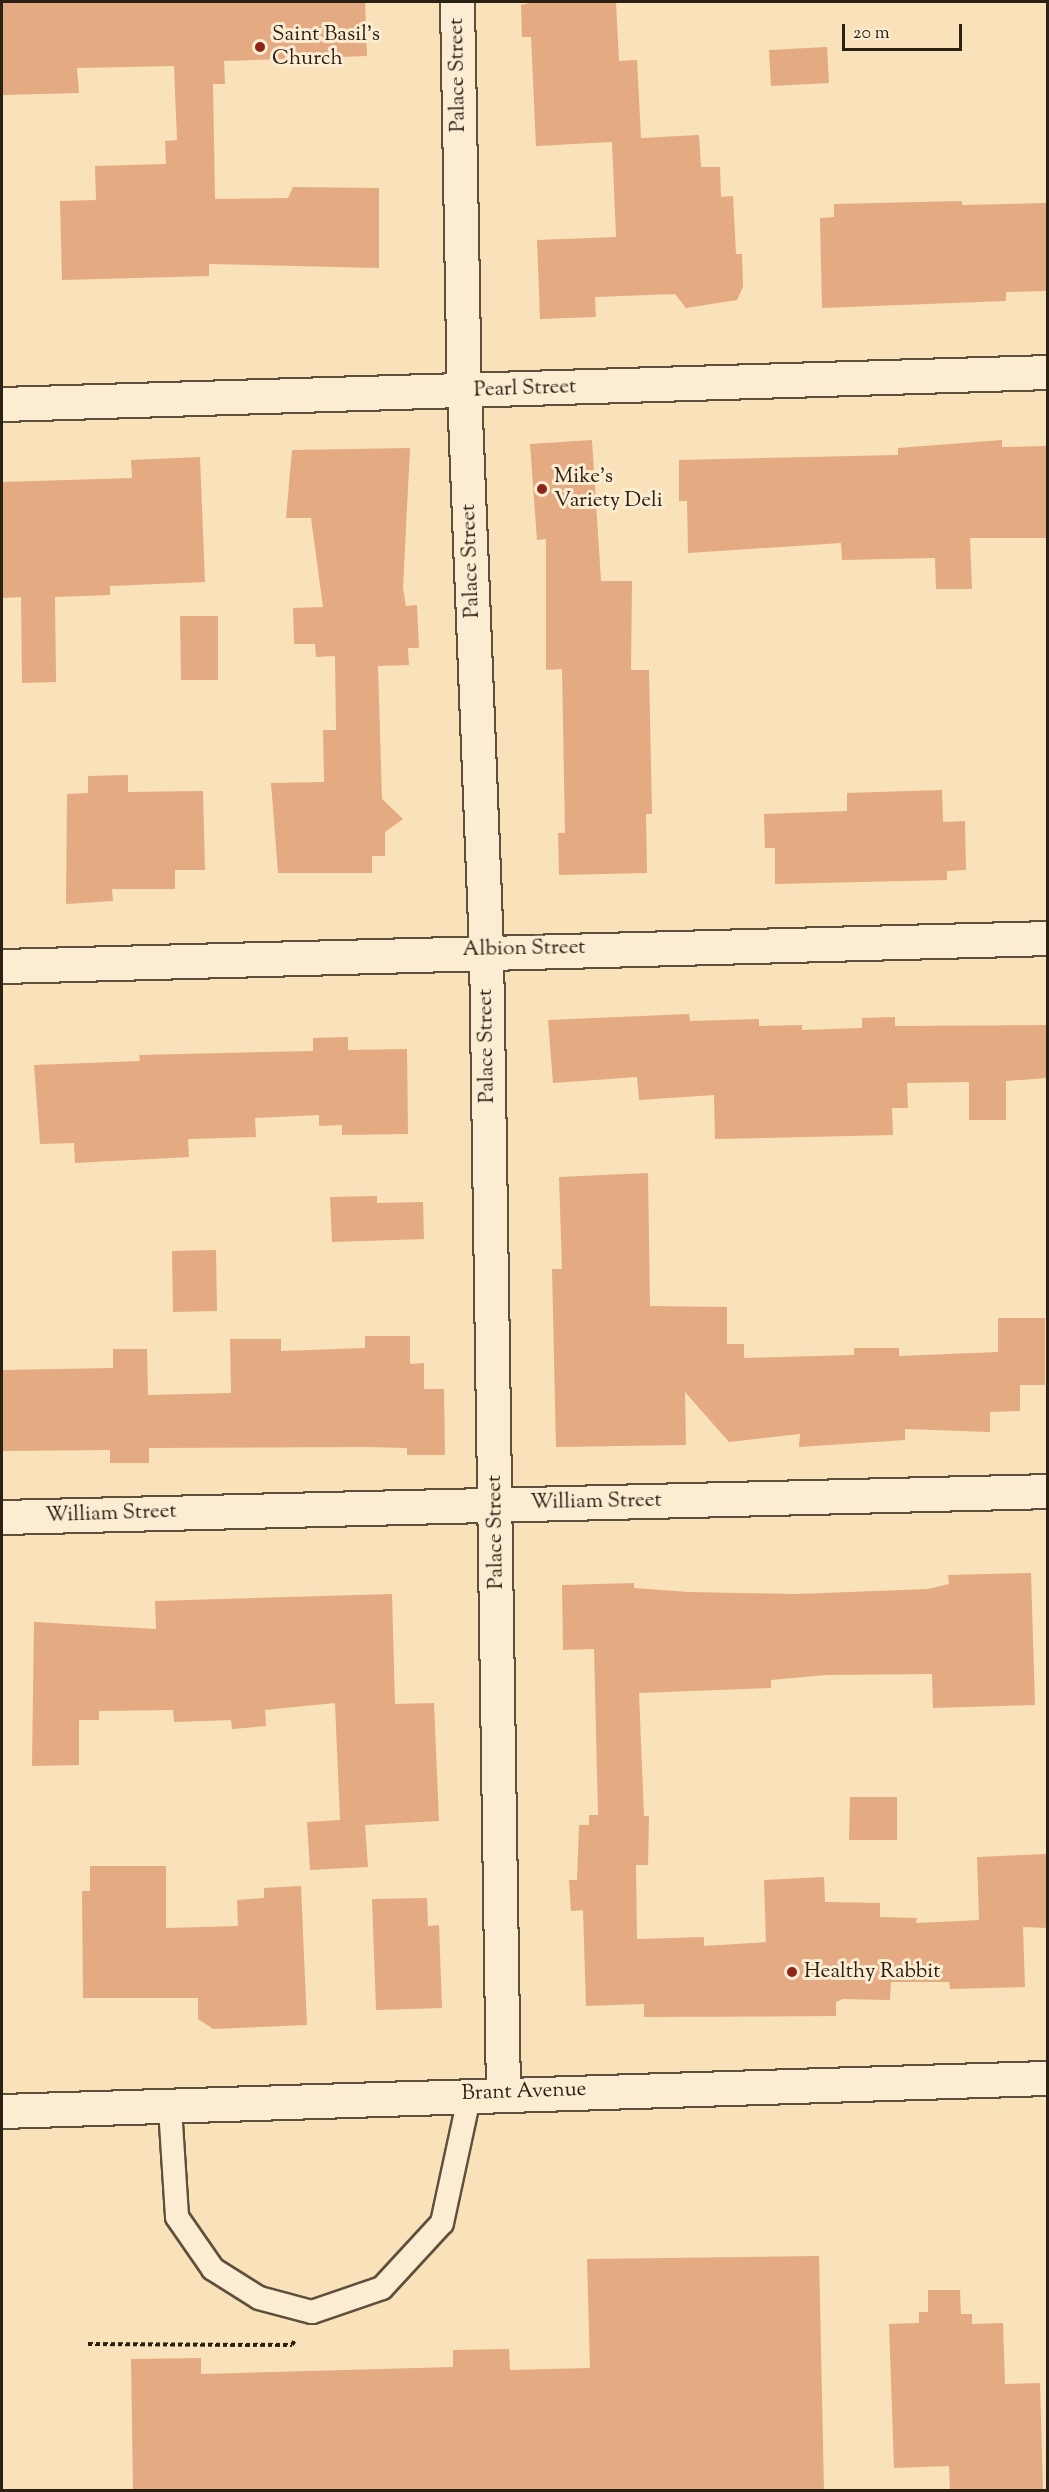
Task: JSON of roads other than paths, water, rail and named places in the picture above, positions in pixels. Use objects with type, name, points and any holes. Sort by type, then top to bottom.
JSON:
[{"type":"street","name":"Palace Street","points":[[457,2],[464,391],[486,949],[497,1504],[503,2092]]},
{"type":"street","name":"Pearl Street","points":[[2,404],[1047,372]]},
{"type":"street","name":"Albion Street","points":[[2,966],[486,949],[1047,938]]},
{"type":"street","name":"William Street","points":[[2,1517],[1047,1491]]},
{"type":"street","name":"Brant Avenue","points":[[2,2111],[170,2108],[470,2093],[1047,2078]]},
{"type":"lane","points":[[170,2108],[177,2217],[213,2269],[259,2298],[312,2312],[382,2288],[442,2223],[470,2093]]},
{"type":"place","name":"Saint Basil's Church","points":[[260,47]]},
{"type":"place","name":"Mike's Variety Deli","points":[[542,489]]},
{"type":"place","name":"Healthy Rabbit","points":[[792,1972]]}]
